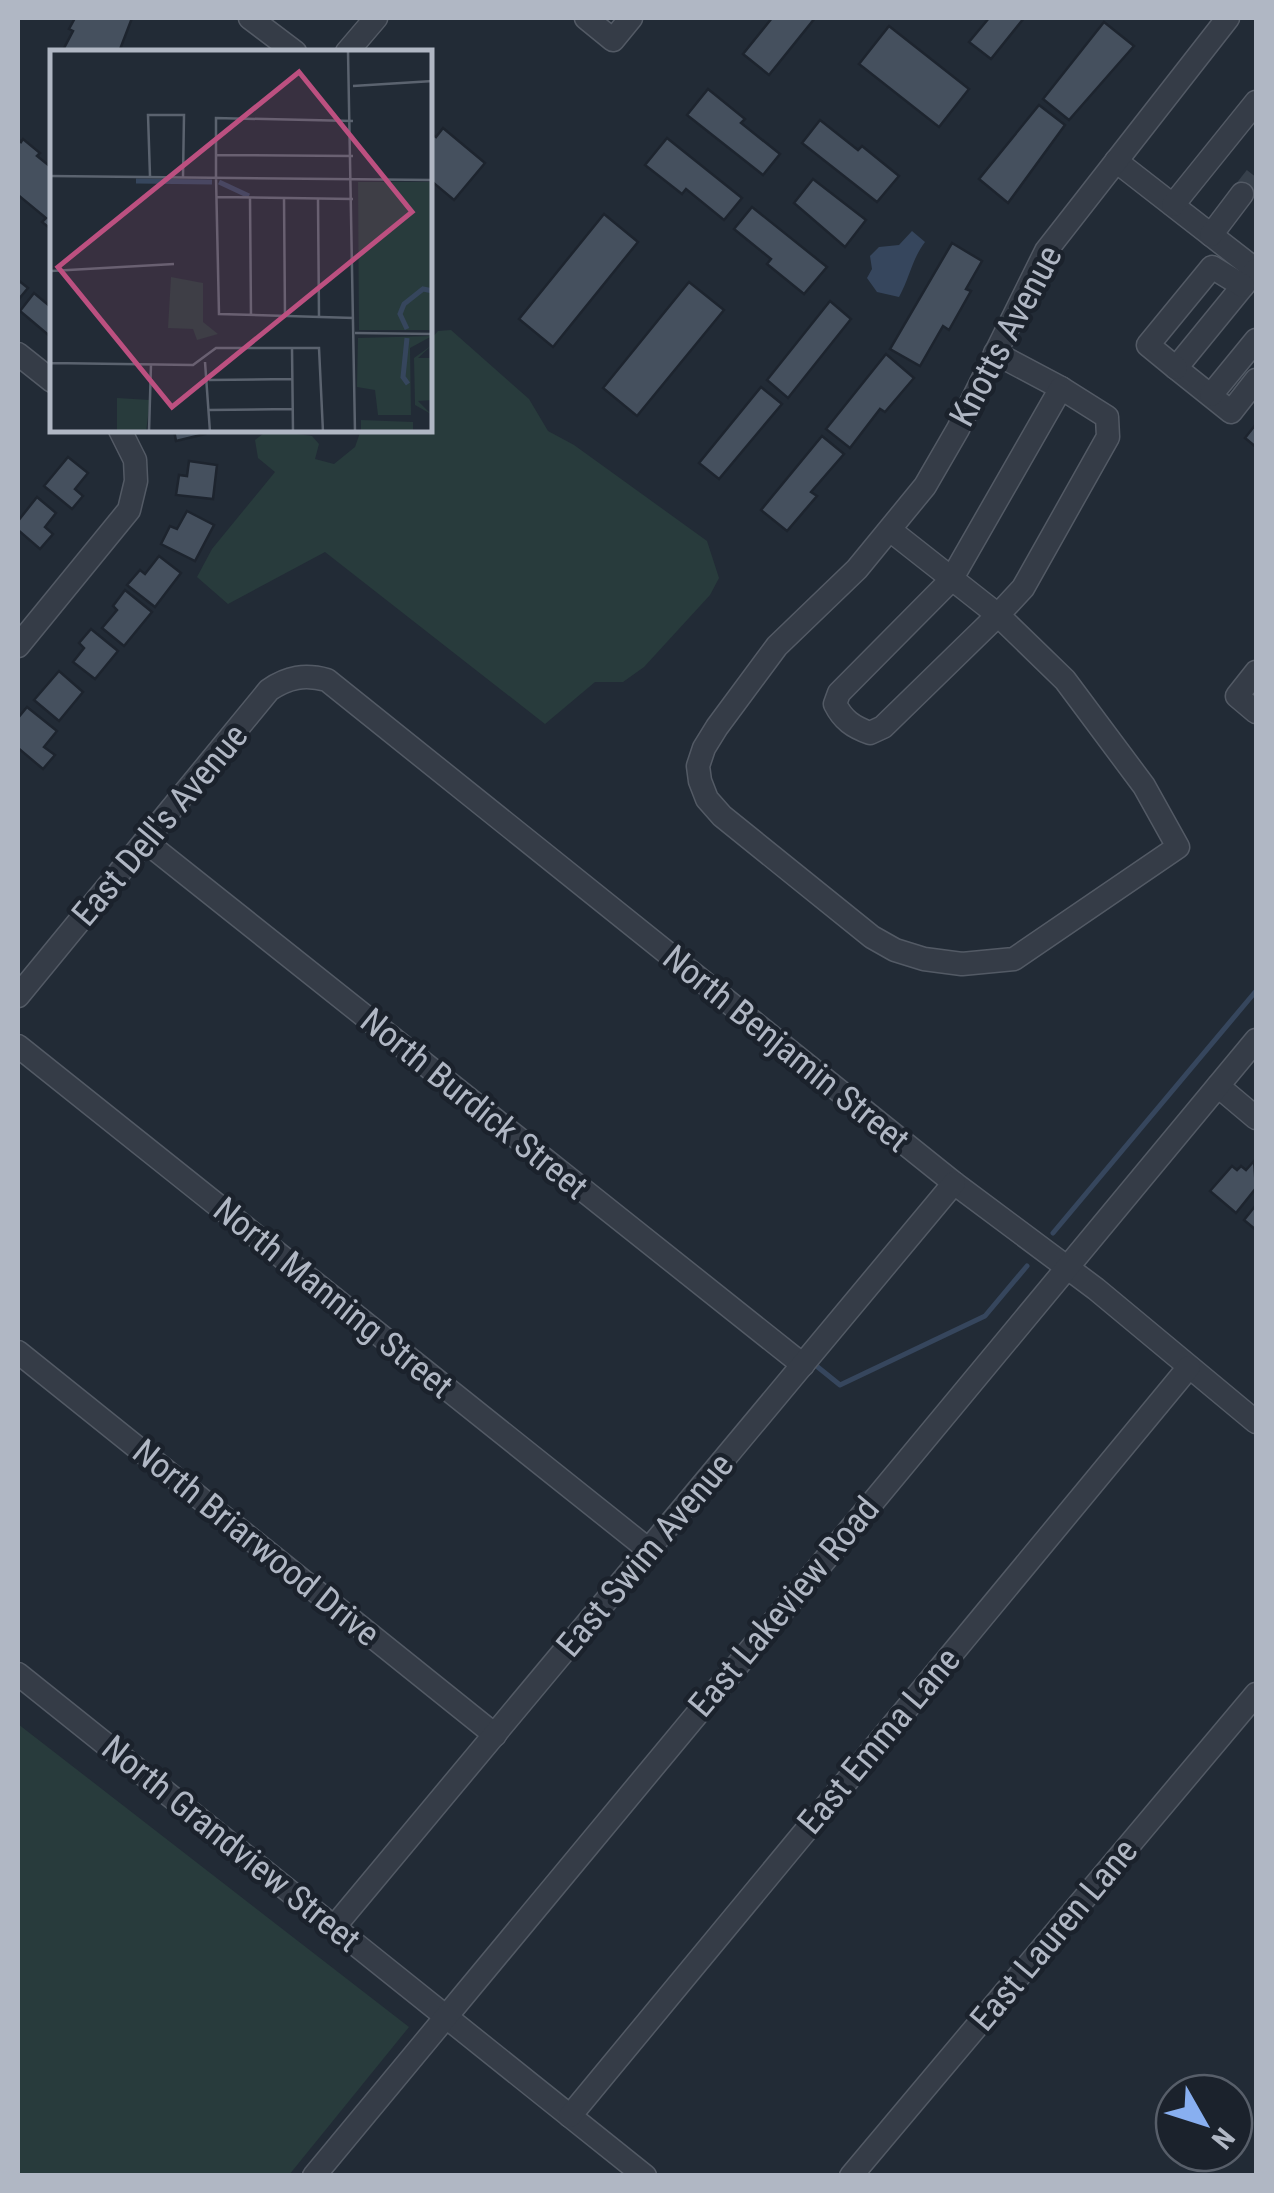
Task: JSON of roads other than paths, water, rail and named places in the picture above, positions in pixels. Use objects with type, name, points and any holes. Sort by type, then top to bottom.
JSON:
[{"type":"street","points":[[250,18],[293,50]]},
{"type":"street","points":[[349,50],[376,18]]},
{"type":"street","points":[[586,18],[613,40],[631,18]]},
{"type":"street","name":"Knotts Avenue","points":[[998,614],[1066,680],[1144,786],[1178,846],[1014,959],[962,964],[894,950],[852,924],[722,816],[707,799],[698,766],[704,748],[777,646],[857,569],[924,486],[958,429],[1046,250],[1228,18]]},
{"type":"street","points":[[1173,206],[1256,102]]},
{"type":"street","points":[[1116,160],[1251,265]]},
{"type":"street","points":[[1211,234],[1242,194]]},
{"type":"street","points":[[1176,368],[1251,265]]},
{"type":"street","points":[[1251,265],[1212,266],[1148,345],[1231,412],[1256,380]]},
{"type":"street","points":[[1211,395],[1256,340]]},
{"type":"street","points":[[18,354],[50,379]]},
{"type":"street","points":[[995,354],[1062,388],[1108,417],[1108,437],[1023,588],[883,727],[870,733],[848,723],[835,704],[844,686],[952,580],[1062,388]]},
{"type":"street","points":[[18,646],[129,510],[136,480],[135,460],[121,432]]},
{"type":"street","points":[[890,530],[998,614]]},
{"type":"street","points":[[1256,672],[1237,696],[1256,712]]},
{"type":"street","name":"East Dell's Avenue","points":[[18,996],[269,690],[291,678],[314,677]]},
{"type":"street","name":"North Benjamin Street","points":[[314,677],[338,688],[954,1183],[1046,1254],[1068,1266],[1256,1422]]},
{"type":"street","name":"North Burdick Street","points":[[146,842],[803,1365]]},
{"type":"street","name":"East Lakeview Road","points":[[314,2176],[1256,1040]]},
{"type":"street","name":"North Manning Street","points":[[18,1046],[648,1550]]},
{"type":"street","points":[[1218,1086],[1256,1118]]},
{"type":"street","name":"East Swim Avenue","points":[[336,1926],[954,1183]]},
{"type":"street","name":"North Briarwood Drive","points":[[18,1352],[495,1734]]},
{"type":"street","name":"East Emma Lane","points":[[570,2116],[1189,1367]]},
{"type":"street","name":"North Grandview Street","points":[[18,1674],[644,2176]]},
{"type":"street","name":"East Lauren Lane","points":[[851,2176],[1256,1694]]},
{"type":"water","points":[[912,231],[925,242],[899,297],[877,292],[867,278],[872,269],[870,256],[879,247],[899,245]]},
{"type":"waterway","points":[[1053,1233],[1256,991]]},
{"type":"waterway","points":[[814,1364],[840,1385],[985,1316],[1027,1266]]},
{"type":"tunnel","points":[[1242,194],[1256,176]]}]
